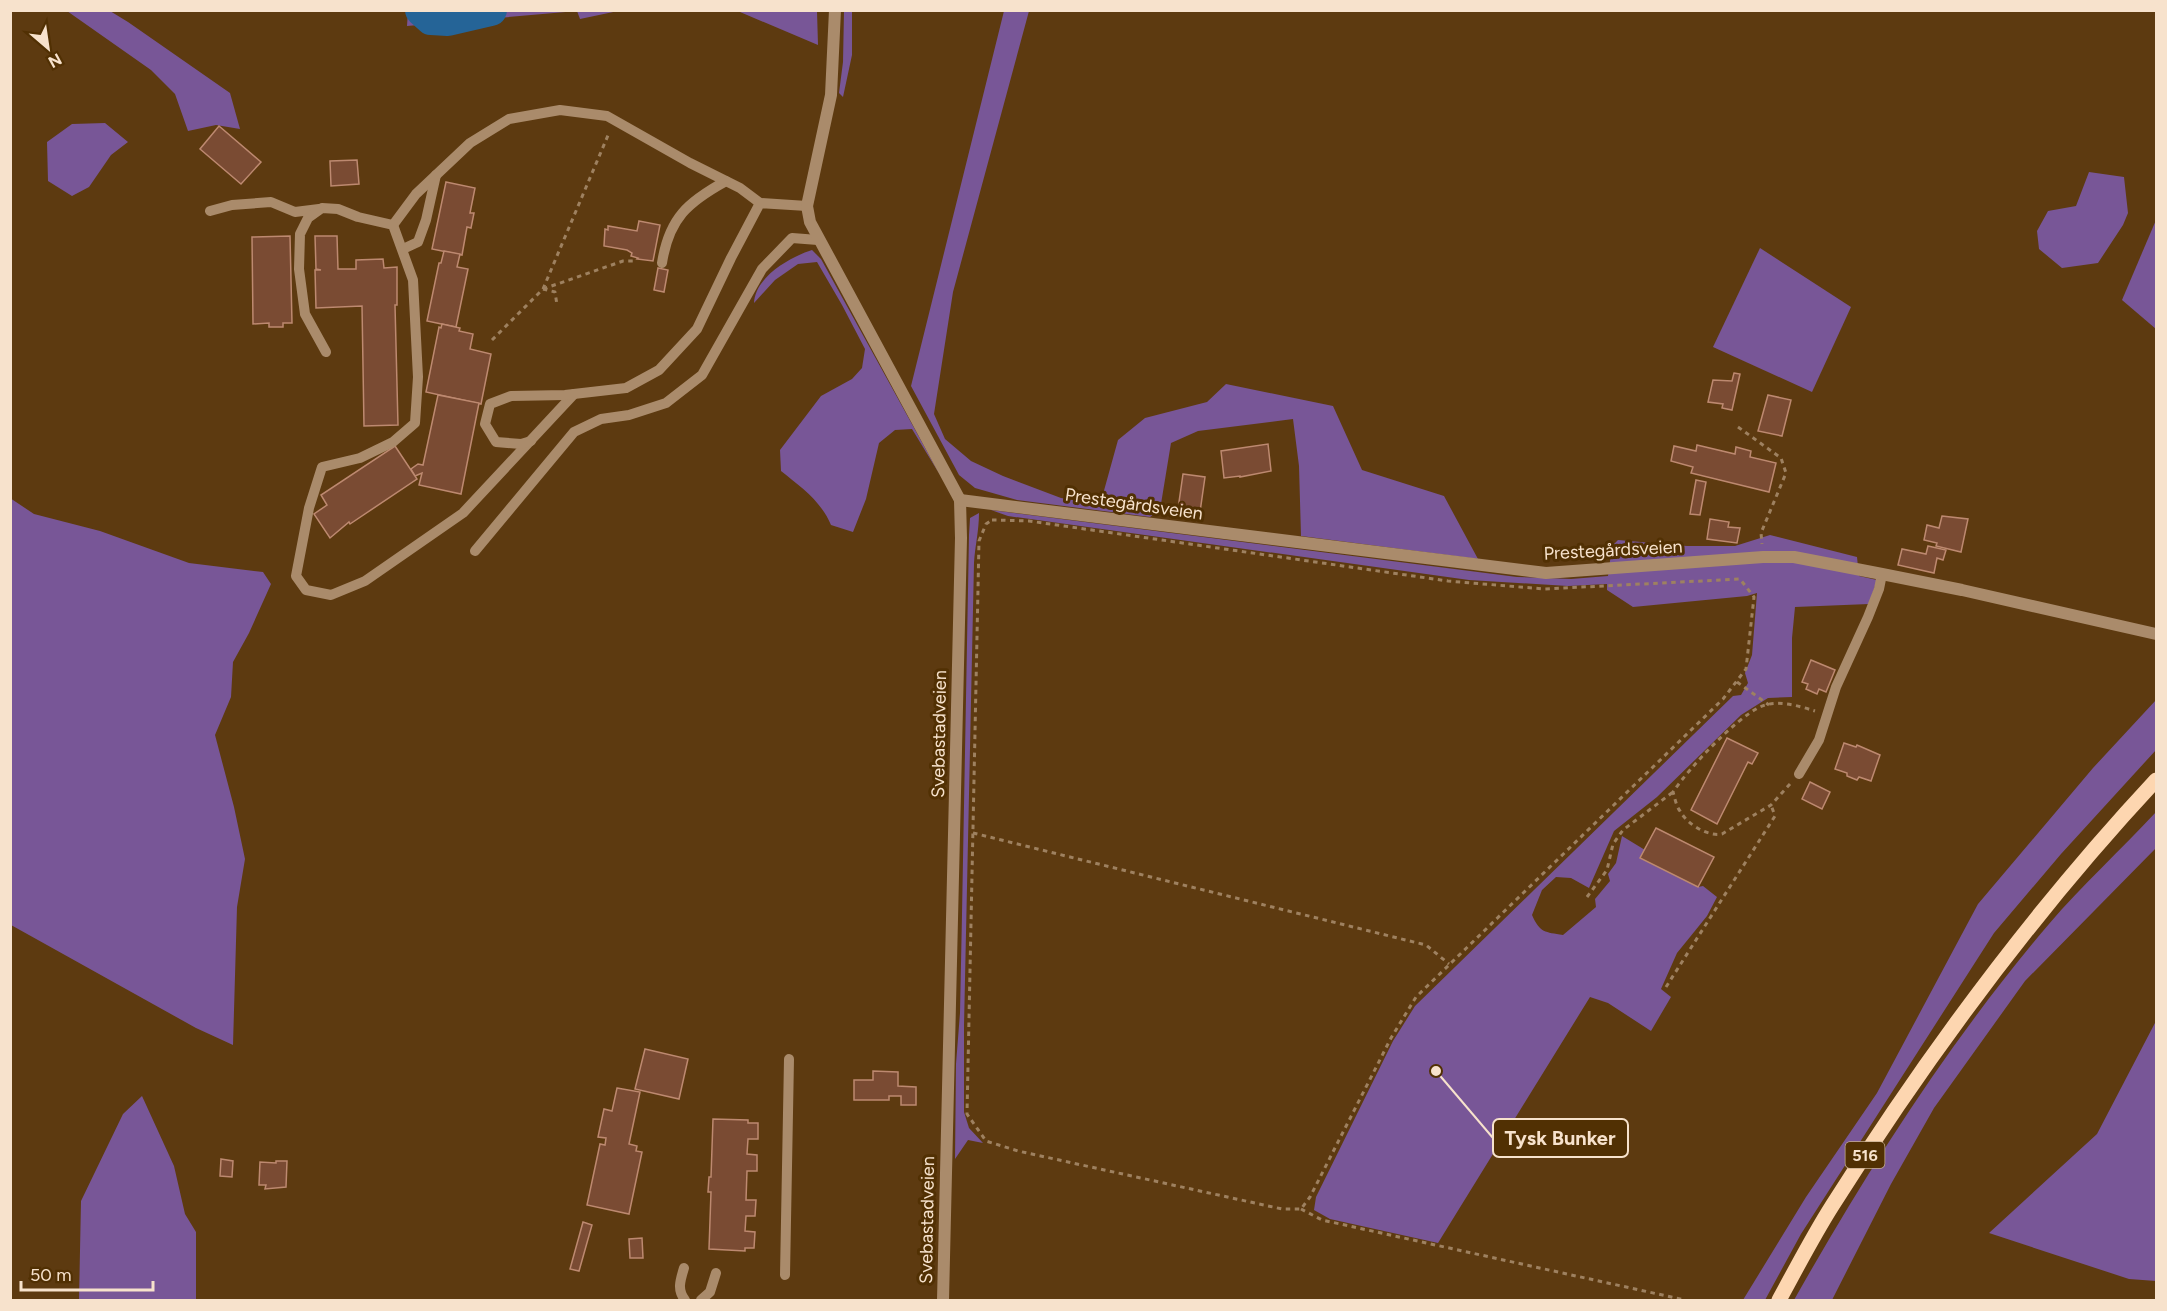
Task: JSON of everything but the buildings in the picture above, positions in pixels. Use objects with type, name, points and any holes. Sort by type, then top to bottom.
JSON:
[{"type":"main road","name":"516","points":[[1779,1300],[1831,1208],[1959,1016],[2051,899],[2157,780]]},
{"type":"street","name":"Svebastadveien","points":[[835,10],[831,94],[807,206],[810,222],[960,500],[961,538],[943,1300]]},
{"type":"street","name":"Prestegårdsveien","points":[[960,500],[1546,573],[1763,557],[1794,557],[1962,590],[2157,634]]},
{"type":"lane","points":[[393,225],[416,194],[470,143],[509,119],[560,110],[607,116],[690,163],[740,188],[760,203],[807,206]]},
{"type":"lane","points":[[403,249],[418,242],[426,220],[436,175]]},
{"type":"lane","points":[[662,263],[664,248],[678,215],[701,194],[726,181]]},
{"type":"lane","points":[[210,211],[232,205],[271,202],[295,212],[322,208],[338,209],[358,218],[393,225]]},
{"type":"lane","points":[[531,441],[521,444],[496,442],[485,424],[490,404],[511,396],[574,394],[626,388],[658,370],[697,329],[760,203]]},
{"type":"lane","points":[[322,208],[308,218],[300,234],[299,269],[305,314],[326,352]]},
{"type":"lane","points":[[393,225],[413,280],[418,377],[415,423],[393,442],[360,458],[322,467],[309,508],[296,576],[306,590],[331,595],[365,581],[463,513],[574,394]]},
{"type":"lane","points":[[475,550],[574,432],[601,418],[628,415],[666,403],[702,375],[762,269],[792,238],[818,240]]},
{"type":"lane","points":[[556,395],[558,384]]},
{"type":"lane","points":[[1799,774],[1814,752],[1836,687],[1879,589],[1882,574]]},
{"type":"lane","points":[[785,1275],[789,1059]]},
{"type":"lane","points":[[684,1268],[679,1285],[680,1294],[685,1300]]},
{"type":"lane","points":[[701,1300],[710,1292],[716,1273]]},
{"type":"path","points":[[492,340],[543,289],[615,120]]},
{"type":"path","points":[[543,289],[623,261],[635,261]]},
{"type":"path","points":[[543,289],[555,292],[557,305]]},
{"type":"path","points":[[1738,427],[1781,458],[1786,473],[1761,533],[1763,557]]},
{"type":"path","points":[[1301,1209],[1310,1197],[1391,1038],[1416,997],[1723,699],[1737,682],[1746,669],[1754,597],[1740,579],[1565,588],[1502,586],[1448,581],[1029,521],[992,520],[986,524],[979,541],[967,1114],[986,1141],[1018,1151],[1282,1209],[1301,1209],[1322,1220],[1685,1300]]},
{"type":"path","points":[[1737,682],[1769,705]]},
{"type":"path","points":[[1587,897],[1607,870],[1613,844],[1623,830],[1673,792],[1685,774],[1736,724],[1761,706],[1780,703],[1827,715]]},
{"type":"path","points":[[1673,792],[1679,811],[1689,823],[1715,836],[1772,806],[1799,774]]},
{"type":"path","points":[[1666,987],[1775,816],[1772,806]]},
{"type":"path","points":[[973,833],[1426,945],[1449,964]]},
{"type":"shaded area","points":[[408,10],[618,11],[580,19],[577,11],[407,26]]},
{"type":"shaded area","points":[[67,11],[110,11],[128,22],[230,93],[240,129],[216,125],[188,131],[175,94],[151,70]]},
{"type":"shaded area","points":[[732,11],[817,11],[818,45],[740,12]]},
{"type":"shaded area","points":[[844,11],[852,11],[852,55],[843,97],[839,93],[843,62]]},
{"type":"shaded area","points":[[1004,11],[1029,11],[953,292],[934,414],[945,439],[971,461],[1003,476],[1061,498],[1100,505],[1118,440],[1145,418],[1207,402],[1226,384],[1333,406],[1362,470],[1444,496],[1478,559],[1301,536],[1299,466],[1293,419],[1198,431],[1171,443],[1160,510],[1150,517],[1017,500],[975,488],[959,475],[911,386]]},
{"type":"shaded area","points":[[105,123],[128,142],[111,155],[89,187],[72,196],[48,181],[47,142],[72,124]]},
{"type":"shaded area","points":[[2089,172],[2124,177],[2128,213],[2123,225],[2098,263],[2062,268],[2039,249],[2037,231],[2048,211],[2076,206]]},
{"type":"shaded area","points":[[2156,220],[2156,329],[2122,300]]},
{"type":"shaded area","points":[[1760,248],[1851,307],[1812,392],[1713,347]]},
{"type":"shaded area","points":[[812,250],[821,259],[940,475],[912,429],[895,430],[879,443],[866,499],[853,532],[831,525],[816,502],[781,471],[780,450],[821,396],[852,379],[862,368],[865,349],[817,262],[798,264],[775,280],[754,303],[760,285],[775,269]]},
{"type":"shaded area","points":[[10,498],[34,514],[100,531],[189,563],[263,572],[271,584],[233,662],[231,697],[215,735],[245,859],[237,907],[233,1045],[196,1028],[11,925]]},
{"type":"shaded area","points":[[991,510],[1517,577],[1571,579],[1608,576],[1612,546],[1618,540],[1687,546],[1735,546],[1770,535],[1857,557],[1859,576],[1877,580],[1869,604],[1795,607],[1792,638],[1792,697],[1768,698],[1741,715],[1657,797],[1614,831],[1589,888],[1571,878],[1556,877],[1542,890],[1532,915],[1544,931],[1563,935],[1596,907],[1595,899],[1610,881],[1608,874],[1616,863],[1622,836],[1645,850],[1641,858],[1698,887],[1703,886],[1717,897],[1707,916],[1677,953],[1661,989],[1671,997],[1651,1031],[1608,1003],[1590,997],[1438,1243],[1330,1219],[1314,1210],[1316,1197],[1393,1041],[1415,1006],[1733,696],[1741,695],[1748,683],[1745,673],[1752,655],[1757,593],[1747,596],[1633,607],[1607,590],[1607,584],[1568,586],[1469,580],[1008,516]]},
{"type":"shaded area","points":[[979,513],[974,563],[964,1112],[969,1128],[983,1143],[968,1140],[955,1159],[969,535],[970,518]]},
{"type":"shaded area","points":[[2156,700],[2156,750],[2061,854],[1994,933],[1801,1234],[1765,1300],[1743,1300],[1806,1197],[1877,1093],[1978,904],[2093,768]]},
{"type":"shaded area","points":[[2156,812],[2156,848],[2025,981],[1934,1108],[1891,1184],[1832,1300],[1794,1300],[1881,1154],[1978,1013],[2062,910]]},
{"type":"shaded area","points":[[2156,1021],[2156,1281],[2129,1279],[1989,1233],[2097,1134]]},
{"type":"shaded area","points":[[142,1096],[174,1166],[185,1214],[196,1232],[196,1300],[79,1300],[81,1201],[123,1114]]},
{"type":"waterway","points":[[421,10],[431,19],[448,20],[491,10]]},
{"type":"place","name":"Tysk Bunker","points":[[1436,1071]]}]
